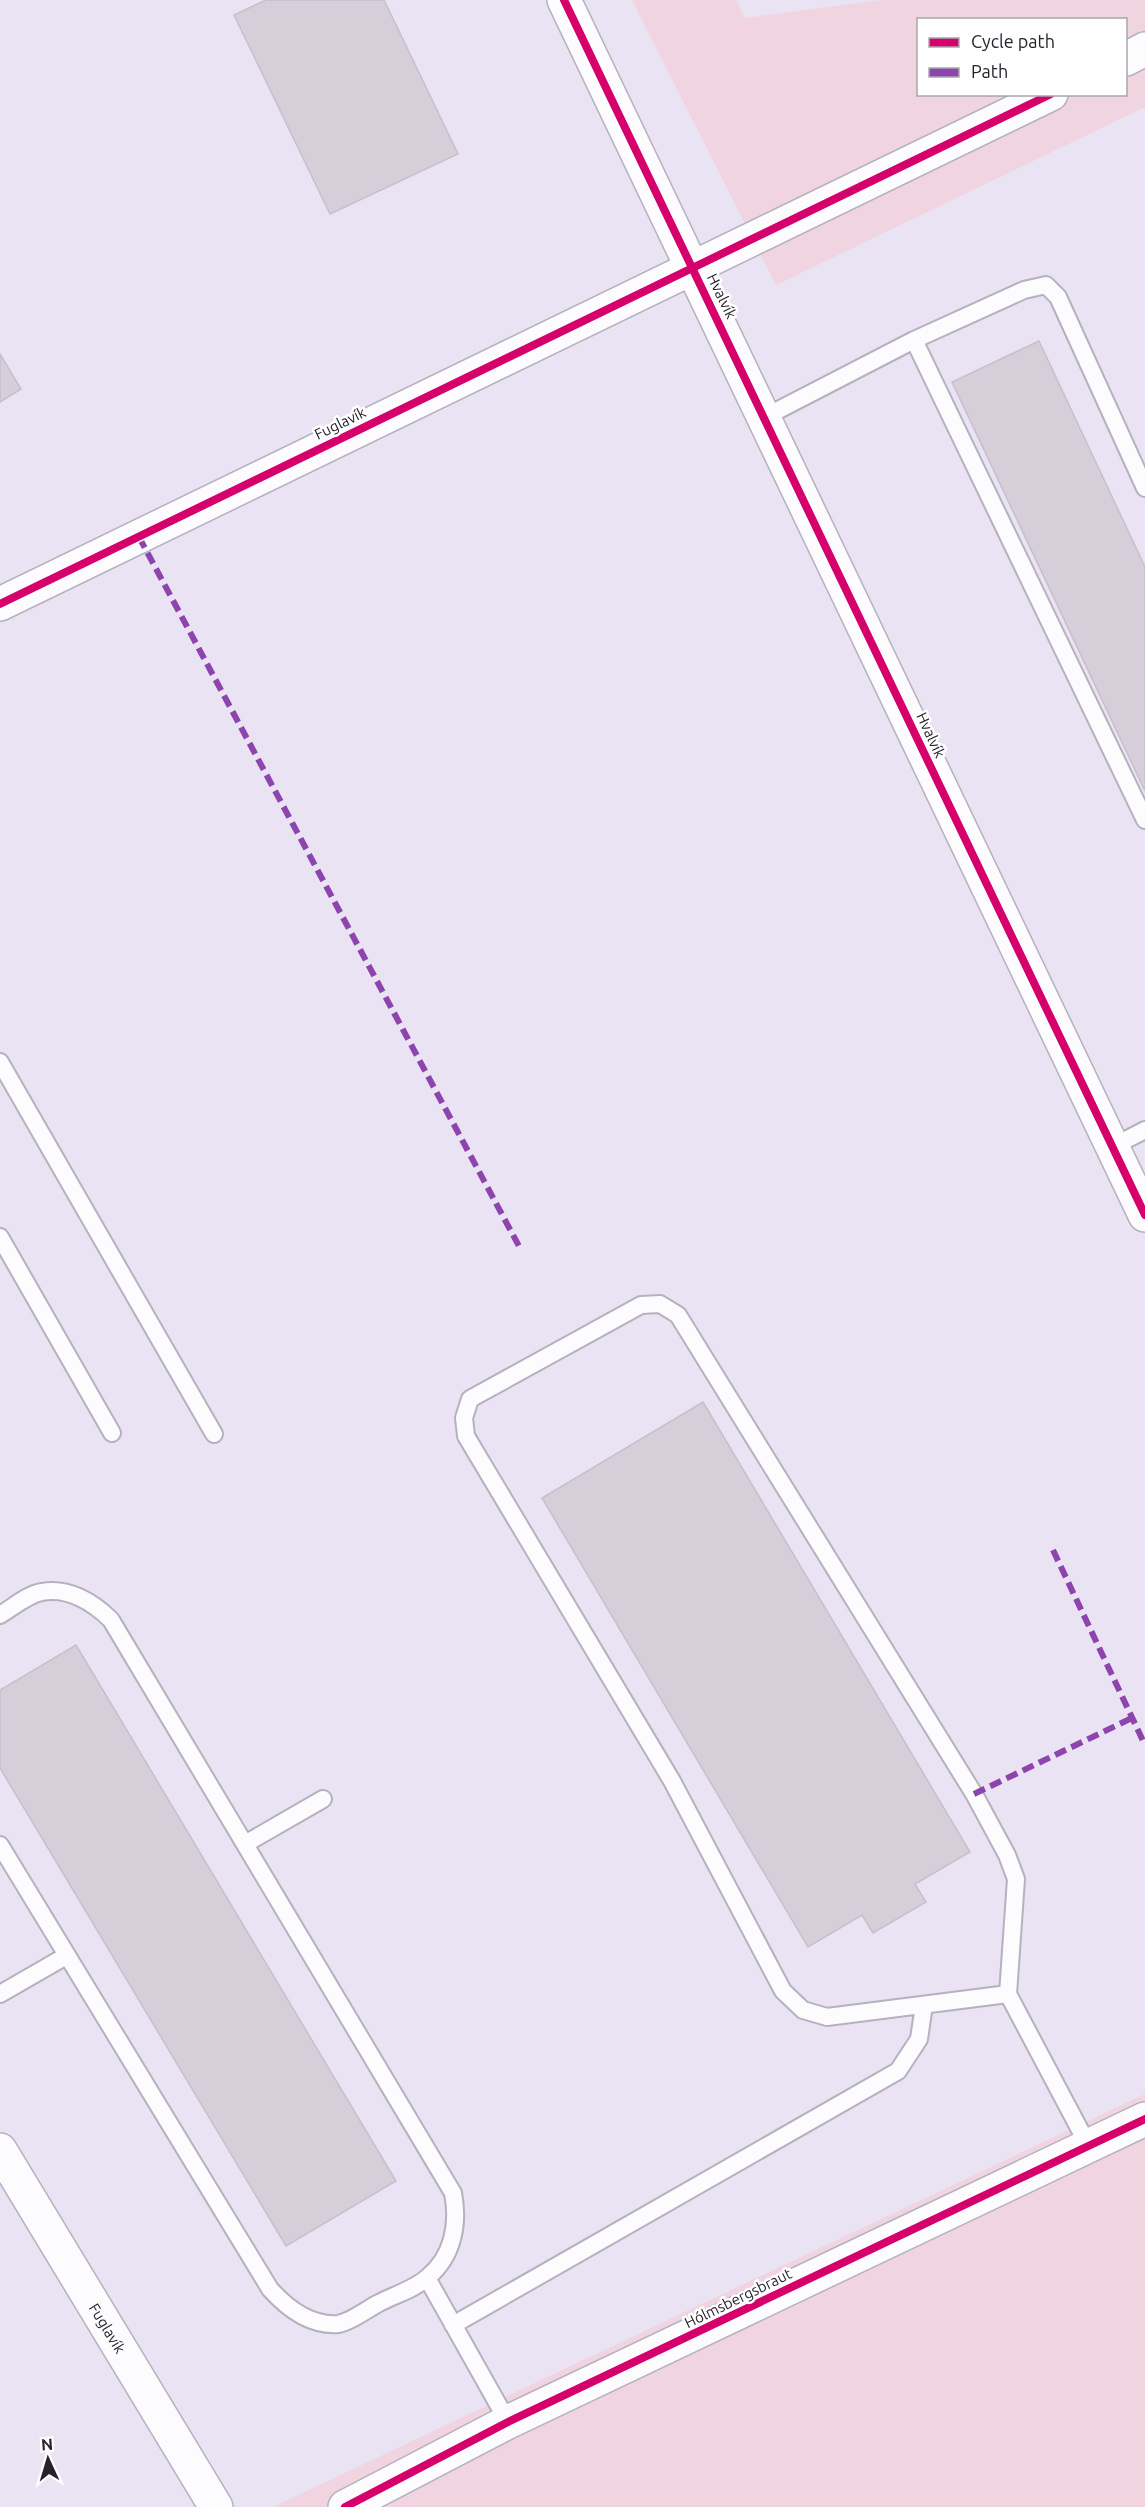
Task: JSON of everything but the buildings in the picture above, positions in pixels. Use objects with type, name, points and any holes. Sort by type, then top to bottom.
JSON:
[{"type":"street","name":"Hvalvík","points":[[564,0],[1145,1215]]},
{"type":"street","points":[[1127,58],[1145,49]]},
{"type":"street","name":"Hvalvík","points":[[693,267],[1047,96]]},
{"type":"street","name":"Fuglavík","points":[[0,604],[693,267]]},
{"type":"street","name":"Hólmsbergsbraut","points":[[345,2507],[508,2422],[1145,2119]]},
{"type":"street","name":"Fuglavík","points":[[0,2150],[216,2507]]},
{"type":"lane","points":[[765,417],[914,340],[1024,290],[1046,285],[1058,297],[1145,488]]},
{"type":"lane","points":[[914,340],[1145,820]]},
{"type":"lane","points":[[0,1062],[214,1434]]},
{"type":"lane","points":[[1112,1147],[1145,1130]]},
{"type":"lane","points":[[0,1237],[112,1433]]},
{"type":"lane","points":[[1008,1994],[827,2017],[803,2010],[783,1991],[672,1781],[466,1436],[464,1418],[470,1399],[641,1305],[660,1304],[678,1315],[974,1794],[1008,1856],[1016,1879],[1017,1897],[1008,1994],[1088,2145]]},
{"type":"lane","points":[[0,1615],[40,1592],[72,1594],[100,1609],[119,1633],[453,2193],[456,2210],[452,2243],[441,2262],[427,2278],[339,2324],[320,2322],[301,2315],[284,2304],[264,2279],[0,1845]]},
{"type":"lane","points":[[245,1844],[323,1799]]},
{"type":"lane","points":[[0,1994],[66,1956]]},
{"type":"lane","points":[[453,2325],[898,2072],[919,2039],[924,2005]]},
{"type":"lane","points":[[427,2278],[508,2422]]},
{"type":"shaded area","points":[[632,0],[736,0],[745,18],[881,0],[1145,0],[1145,107],[776,285]]},
{"type":"shaded area","points":[[1145,2094],[1145,2507],[273,2507]]},
{"type":"marked path","points":[[139,537],[520,1248]]},
{"type":"marked path","points":[[1053,1550],[1145,1745]]},
{"type":"marked path","points":[[974,1794],[1132,1718]]},
{"type":"cycle path","points":[[564,0],[1145,1215]]},
{"type":"cycle path","points":[[0,604],[1047,96]]},
{"type":"cycle path","points":[[345,2507],[508,2422],[1145,2119]]}]
